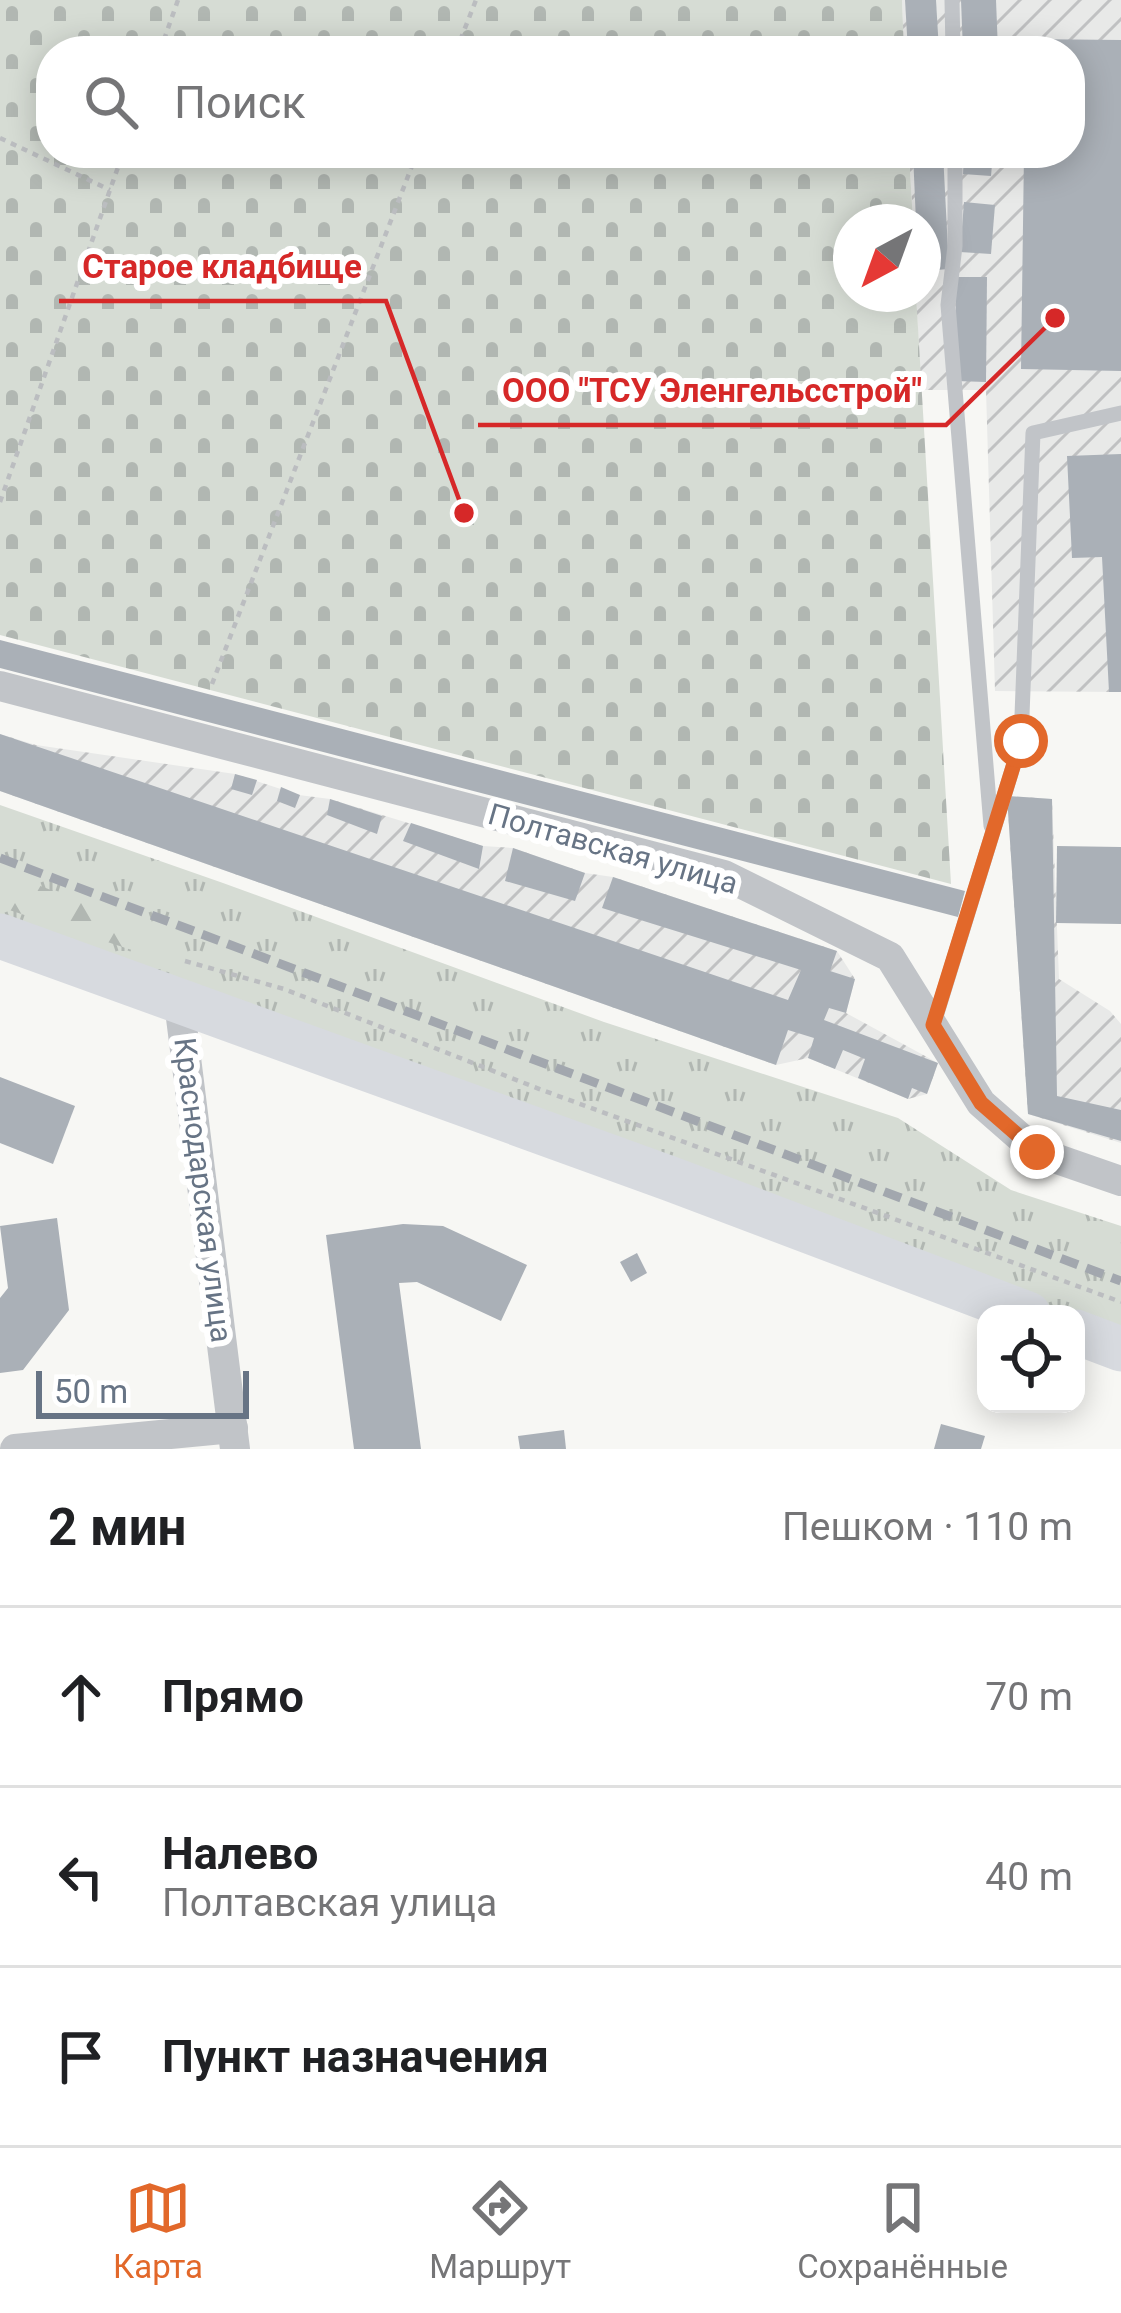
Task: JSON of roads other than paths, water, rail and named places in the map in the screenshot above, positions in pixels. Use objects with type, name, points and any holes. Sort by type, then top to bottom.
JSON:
[{"type":"street","name":"Полтавская улица","points":[[0,686],[724,875],[890,957],[981,1103],[1037,1152],[1121,1181]]},
{"type":"street","points":[[0,936],[176,980],[671,1179],[1004,1305]]},
{"type":"street","name":"Краснодарская улица","points":[[176,980],[234,1438]]},
{"type":"street","points":[[1085,1335],[1121,1349]]},
{"type":"street","points":[[15,1449],[234,1438]]},
{"type":"lane","points":[[952,0],[953,36]]},
{"type":"lane","points":[[955,168],[955,246],[948,305],[992,837]]},
{"type":"lane","points":[[933,1025],[1021,741],[1033,433],[1121,412]]},
{"type":"railway","points":[[0,858],[1121,1281]]},
{"type":"place","name":"ООО \"ТСУ Эленгельсстрой\"","points":[[1055,318]]},
{"type":"place","name":"Старое кладбище","points":[[464,513]]}]
